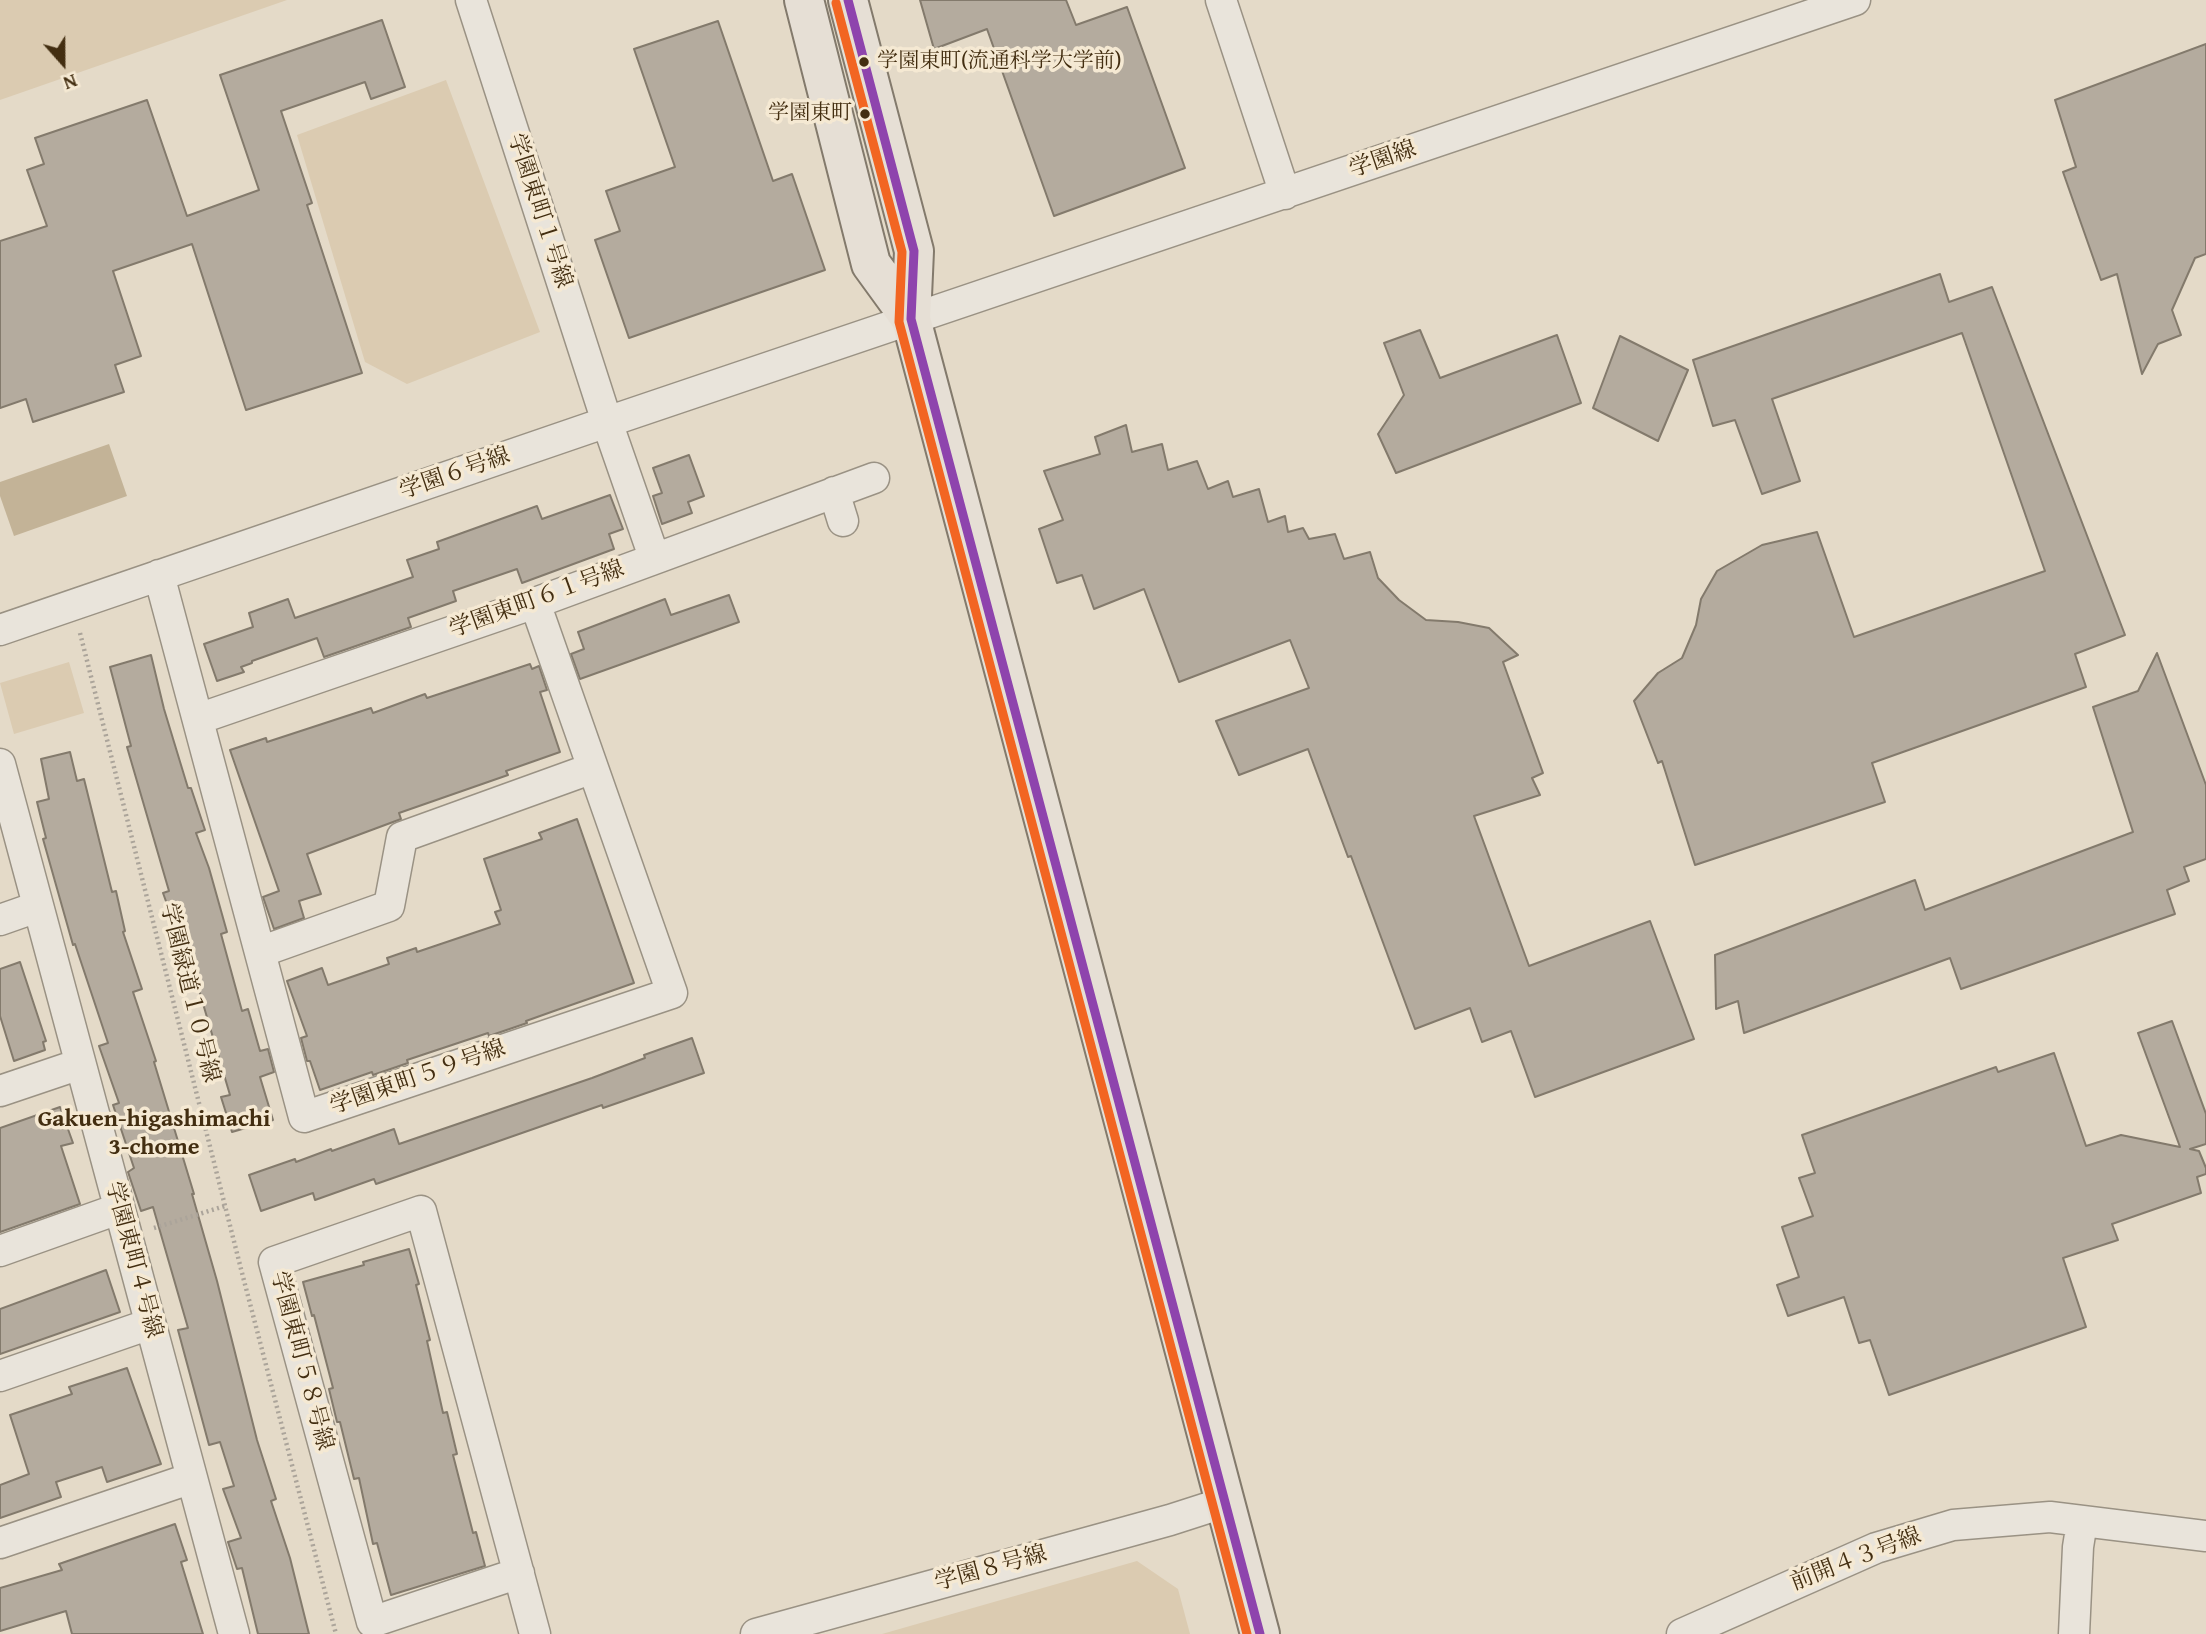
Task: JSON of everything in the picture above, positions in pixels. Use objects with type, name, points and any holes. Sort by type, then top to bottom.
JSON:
[{"type":"main road","points":[[804,0],[871,264],[911,319]]},
{"type":"main road","points":[[848,0],[914,251],[911,319],[1260,1634]]},
{"type":"street","name":"学園東町１号線","points":[[471,0],[607,422],[654,557]]},
{"type":"street","points":[[1221,0],[1285,194]]},
{"type":"street","name":"学園線","points":[[911,319],[1855,0]]},
{"type":"street","name":"学園６号線","points":[[0,630],[911,319]]},
{"type":"street","name":"学園東町６１号線","points":[[198,719],[535,603],[874,478]]},
{"type":"street","points":[[834,492],[843,521]]},
{"type":"street","name":"学園東町５９号線","points":[[159,575],[304,1117],[672,993],[535,603]]},
{"type":"street","name":"学園東町４号線","points":[[0,764],[234,1634]]},
{"type":"street","points":[[260,952],[389,906],[402,837],[593,768]]},
{"type":"street","points":[[0,920],[37,907]]},
{"type":"street","points":[[0,1091],[80,1064]]},
{"type":"street","name":"学園東町５８号線","points":[[519,1573],[373,1622],[274,1262],[421,1211],[519,1573],[535,1634]]},
{"type":"street","points":[[0,1251],[122,1223]]},
{"type":"street","points":[[0,1376],[150,1324]]},
{"type":"street","points":[[0,1543],[192,1478]]},
{"type":"street","name":"学園８号線","points":[[756,1634],[1170,1520],[1226,1502]]},
{"type":"street","name":"前開４３号線","points":[[1682,1634],[1876,1548],[1953,1525],[2050,1517],[2206,1536]]},
{"type":"street","points":[[2074,1634],[2078,1547],[2082,1522]]},
{"type":"path","name":"学園緑道１０号線","points":[[73,605],[336,1634]]},
{"type":"path","points":[[122,1223],[225,1206]]},
{"type":"shaded area","points":[[0,0],[287,0],[0,100]]},
{"type":"shaded area","points":[[446,80],[540,332],[407,384],[365,362],[297,135]]},
{"type":"shaded area","points":[[109,444],[127,496],[14,536],[0,496],[0,482]]},
{"type":"shaded area","points":[[69,662],[84,713],[14,734],[0,683]]},
{"type":"shaded area","points":[[1137,1561],[1178,1589],[1190,1634],[882,1634]]},
{"type":"building","points":[[920,0],[1066,0],[1076,25],[1127,7],[1185,168],[1054,216],[987,29],[934,49]]},
{"type":"building","points":[[382,20],[405,87],[371,99],[365,82],[281,111],[312,203],[307,205],[362,373],[246,410],[192,244],[113,271],[141,356],[115,365],[124,392],[33,422],[26,399],[0,408],[0,241],[47,226],[27,170],[44,164],[35,138],[147,100],[187,216],[259,190],[220,75]]},
{"type":"building","points":[[718,21],[773,181],[792,174],[825,270],[629,338],[595,240],[620,231],[606,191],[675,167],[634,49]]},
{"type":"building","points":[[2206,44],[2206,254],[2195,258],[2172,310],[2181,335],[2158,344],[2142,374],[2117,274],[2101,280],[2063,172],[2076,167],[2055,100]]},
{"type":"building","points":[[1940,274],[1949,302],[1992,287],[2125,635],[2075,654],[2086,687],[1872,763],[1885,802],[1695,865],[1662,761],[1658,763],[1634,701],[1658,673],[1682,658],[1696,625],[1701,599],[1717,571],[1762,545],[1817,532],[1854,637],[2045,571],[1962,333],[1772,399],[1800,481],[1762,494],[1735,420],[1713,426],[1693,360]]},
{"type":"building","points":[[1420,330],[1440,378],[1557,335],[1581,403],[1396,473],[1378,434],[1404,395],[1384,343]]},
{"type":"building","points":[[1620,336],[1688,370],[1658,441],[1593,408]]},
{"type":"building","points":[[1126,425],[1132,452],[1162,444],[1168,470],[1197,461],[1208,489],[1228,481],[1233,497],[1259,489],[1268,522],[1285,516],[1288,532],[1303,528],[1309,539],[1335,534],[1344,559],[1370,552],[1378,578],[1399,600],[1426,620],[1489,628],[1518,655],[1503,662],[1543,773],[1532,778],[1540,795],[1474,816],[1529,966],[1650,921],[1694,1039],[1535,1097],[1511,1031],[1482,1042],[1470,1008],[1415,1029],[1308,749],[1239,775],[1216,721],[1309,688],[1290,640],[1179,682],[1144,589],[1094,609],[1082,575],[1057,583],[1039,529],[1063,520],[1044,471],[1100,454],[1095,437]]},
{"type":"building","points":[[689,455],[704,496],[688,502],[692,513],[662,524],[653,496],[662,493],[653,468]]},
{"type":"building","points":[[610,495],[623,529],[609,534],[614,549],[522,583],[517,569],[453,591],[456,601],[408,618],[411,627],[324,657],[317,638],[252,661],[241,667],[244,672],[217,681],[204,644],[253,627],[249,613],[288,599],[295,618],[413,577],[407,560],[439,549],[437,542],[537,506],[542,519]]},
{"type":"building","points":[[729,595],[739,622],[580,679],[571,654],[584,649],[578,632],[665,599],[671,615]]},
{"type":"building","points":[[2157,653],[2206,785],[2206,859],[2184,867],[2189,881],[2167,890],[2175,914],[1961,989],[1950,958],[1744,1033],[1738,1001],[1716,1009],[1715,955],[1915,880],[1925,910],[2133,832],[2093,707],[2138,691]]},
{"type":"building","points":[[151,655],[188,788],[191,788],[205,830],[196,833],[227,932],[221,934],[242,1011],[248,1009],[260,1051],[268,1049],[274,1072],[260,1077],[273,1120],[232,1132],[221,1097],[230,1095],[188,953],[185,954],[163,893],[169,891],[127,747],[131,746],[110,667]]},
{"type":"building","points":[[530,664],[532,669],[539,666],[547,690],[540,692],[560,752],[506,771],[508,775],[399,813],[401,819],[307,854],[321,894],[299,901],[304,918],[274,929],[263,897],[279,891],[230,750],[266,738],[267,742],[371,708],[373,713],[425,694],[427,698]]},
{"type":"building","points":[[70,752],[77,781],[84,779],[112,892],[116,891],[125,931],[123,932],[142,989],[133,992],[194,1194],[257,1440],[276,1499],[271,1501],[290,1558],[309,1634],[258,1634],[242,1568],[237,1569],[228,1542],[241,1538],[223,1489],[234,1486],[220,1442],[209,1445],[178,1330],[188,1328],[153,1207],[141,1211],[128,1172],[134,1168],[113,1105],[119,1103],[99,1046],[108,1043],[75,944],[73,945],[43,839],[46,838],[37,802],[49,799],[41,759]]},
{"type":"building","points":[[577,819],[634,983],[489,1036],[488,1033],[407,1060],[408,1063],[373,1075],[372,1072],[320,1090],[310,1061],[307,1061],[301,1038],[307,1036],[287,981],[322,968],[328,985],[389,964],[387,958],[416,948],[417,952],[500,924],[495,912],[501,910],[484,859],[542,839],[539,833]]},
{"type":"building","points":[[20,962],[46,1041],[43,1042],[45,1050],[14,1061],[0,1016],[0,969]]},
{"type":"building","points":[[2172,1021],[2206,1114],[2206,1144],[2190,1149],[2199,1151],[2206,1168],[2206,1174],[2197,1177],[2201,1193],[2112,1224],[2118,1240],[2063,1258],[2086,1327],[1889,1395],[1870,1340],[1859,1343],[1844,1297],[1788,1316],[1777,1285],[1799,1277],[1782,1227],[1813,1216],[1799,1178],[1815,1173],[1802,1135],[1996,1067],[1998,1072],[2054,1053],[2086,1146],[2121,1135],[2180,1147],[2138,1033]]},
{"type":"building","points":[[692,1038],[704,1073],[603,1108],[602,1105],[376,1184],[374,1179],[315,1200],[313,1193],[261,1211],[249,1175],[295,1159],[296,1162],[331,1149],[332,1151],[394,1129],[399,1144],[592,1078]]},
{"type":"building","points":[[60,1107],[73,1143],[61,1146],[80,1204],[0,1232],[0,1128]]},
{"type":"building","points":[[409,1249],[419,1284],[416,1285],[430,1340],[427,1341],[443,1413],[447,1412],[457,1454],[453,1455],[473,1533],[476,1532],[485,1566],[391,1595],[377,1543],[373,1544],[359,1478],[354,1479],[340,1422],[337,1422],[329,1389],[333,1388],[303,1282]]},
{"type":"building","points":[[106,1270],[120,1312],[0,1354],[0,1309]]},
{"type":"building","points":[[127,1368],[161,1464],[107,1482],[102,1467],[56,1482],[61,1497],[0,1518],[0,1485],[29,1474],[10,1415],[72,1394],[69,1387]]},
{"type":"building","points":[[175,1524],[187,1560],[181,1562],[203,1634],[72,1634],[66,1611],[0,1631],[0,1588],[62,1570],[59,1564]]},
{"type":"transit line","points":[[848,0],[914,251],[911,319],[1260,1634]]},
{"type":"transit line","points":[[836,3],[902,252],[899,322],[1247,1634]]},
{"type":"place","name":"学園東町(流通科学大学前)","points":[[864,62]]},
{"type":"place","name":"学園東町","points":[[865,114]]},
{"type":"district","name":"Gakuen-higashimachi 3-chome","points":[[154,1134]]}]
